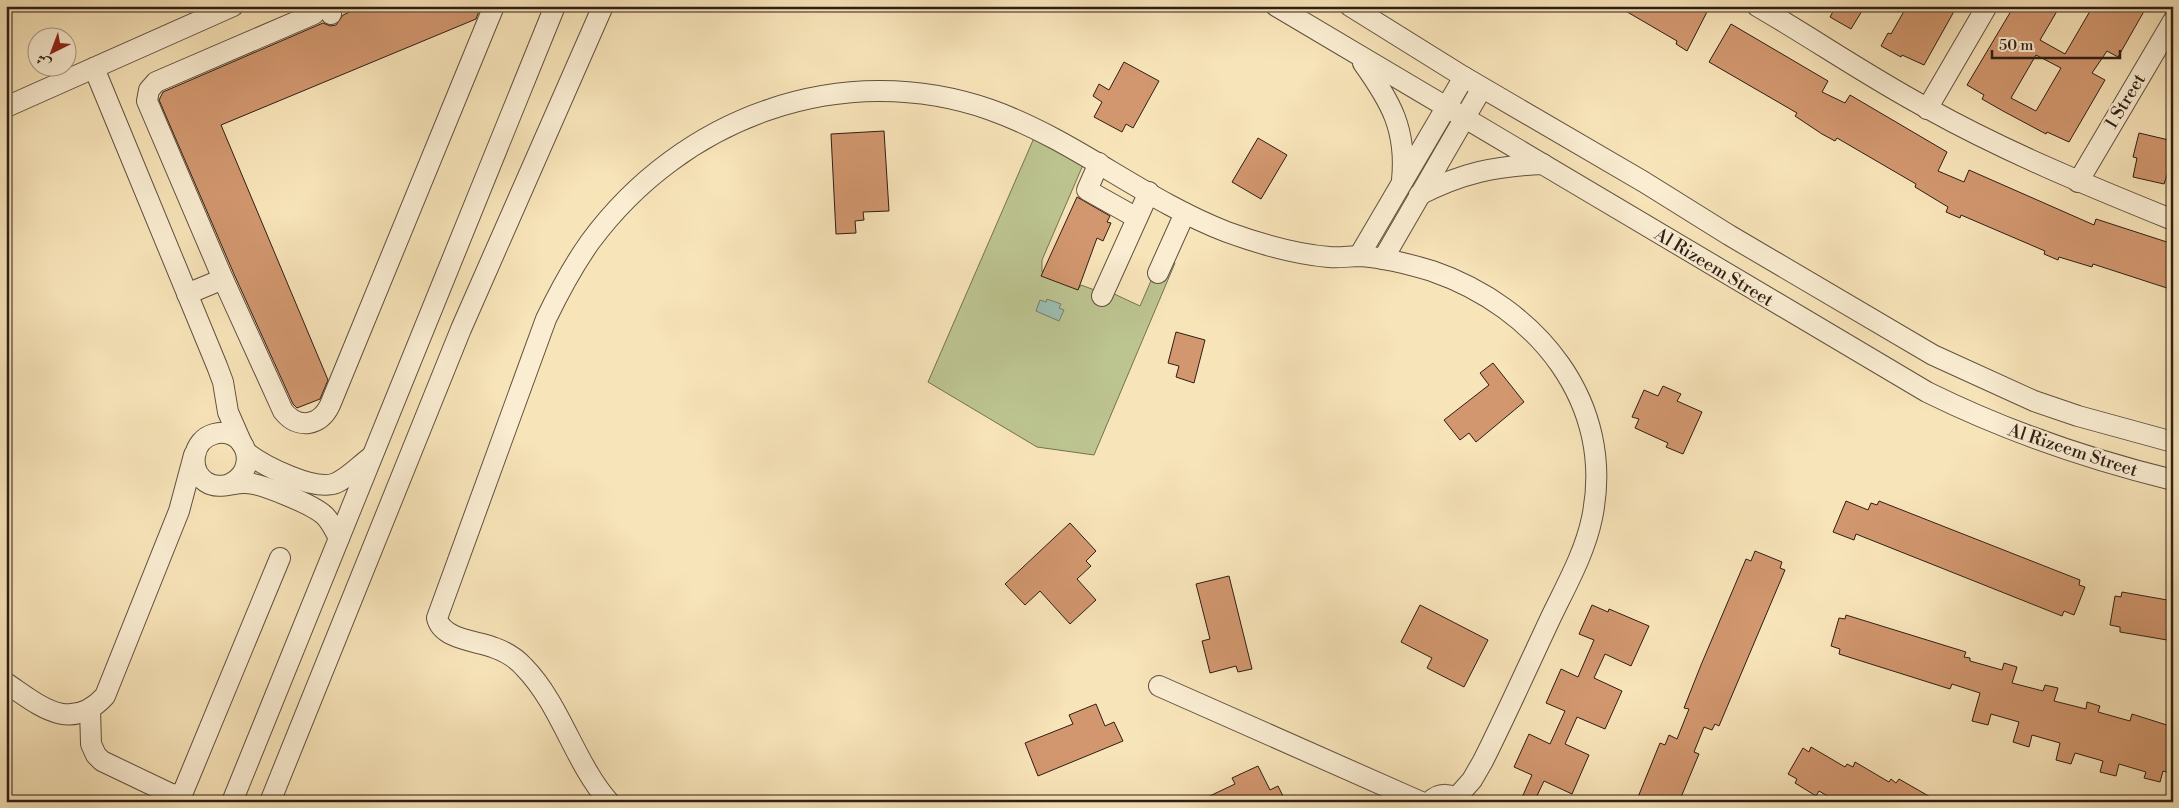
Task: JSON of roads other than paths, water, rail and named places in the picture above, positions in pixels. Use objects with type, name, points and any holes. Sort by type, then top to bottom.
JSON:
[{"type":"street","points":[[6,107],[233,6]]},
{"type":"street","points":[[324,11],[156,82],[148,94],[148,108],[283,411],[296,423],[307,424],[317,421],[326,414],[494,6]]},
{"type":"street","points":[[232,802],[555,6]]},
{"type":"street","points":[[270,802],[461,329],[603,6]]},
{"type":"street","name":"Al Rizeem Street","points":[[1276,6],[1927,392],[1968,412],[2055,446],[2173,480]]},
{"type":"street","name":"Al Rizeem Street","points":[[1350,6],[1482,88],[1644,182],[1729,235],[1933,355],[2034,400],[2102,423],[2173,442]]},
{"type":"street","points":[[1758,6],[1785,13],[1927,109],[2078,182],[2173,220]]},
{"type":"street","points":[[1927,109],[1987,6]]},
{"type":"street","name":"1 Street","points":[[2078,182],[2173,21]]},
{"type":"street","points":[[1357,55],[1381,87],[1397,118],[1403,153],[1401,183]]},
{"type":"street","points":[[94,68],[223,382],[228,412],[244,448],[245,470],[241,477],[222,486],[207,482],[199,475],[195,466],[194,455]]},
{"type":"street","points":[[1359,256],[1464,77]]},
{"type":"street","points":[[1384,259],[1482,88]]},
{"type":"street","points":[[609,802],[594,783],[547,698],[524,667],[505,652],[446,631],[438,624],[437,618],[546,319],[559,292],[591,241],[636,191],[676,157],[702,141],[762,110],[826,95],[887,91],[930,95],[965,102],[1018,121],[1099,163],[1185,213],[1217,228],[1276,248],[1331,257],[1359,256],[1384,259],[1436,273],[1475,289],[1510,312],[1527,326],[1555,357],[1574,387],[1586,414],[1595,456],[1594,506],[1585,541],[1577,562],[1483,761],[1472,780],[1459,800],[1444,795],[1430,802]]},
{"type":"street","points":[[1099,163],[1087,187],[1090,193],[1137,218]]},
{"type":"street","points":[[1419,195],[1473,172],[1495,167],[1543,164]]},
{"type":"street","points":[[1102,296],[1149,192]]},
{"type":"street","points":[[1158,273],[1185,213]]},
{"type":"street","points":[[187,294],[223,279]]},
{"type":"street","points":[[6,683],[53,713],[72,715],[90,709],[105,696],[110,688],[179,511],[194,455],[198,445],[216,424],[224,397]]},
{"type":"street","points":[[205,438],[214,434],[225,433],[234,437],[244,448],[268,466],[318,485],[338,483],[372,456]]},
{"type":"street","points":[[179,511],[187,500],[197,493],[243,482],[257,484],[309,506],[326,517],[339,538]]},
{"type":"street","points":[[90,709],[91,744],[102,761],[175,796],[183,792],[280,558]]},
{"type":"street","points":[[1159,686],[1421,802]]}]
